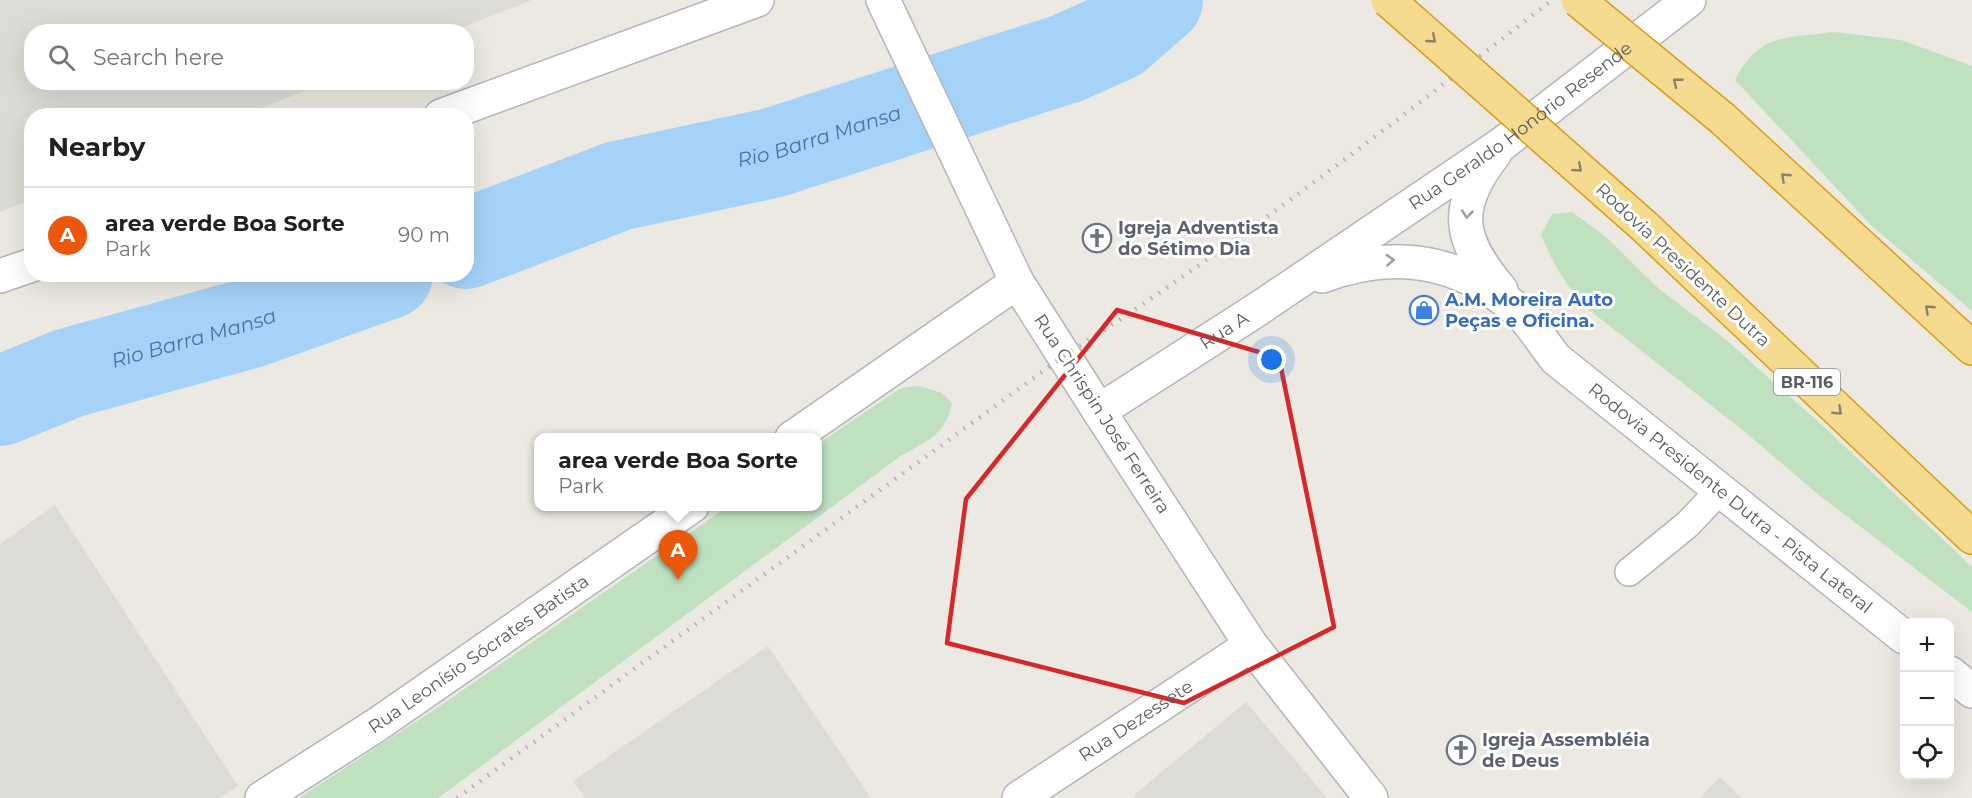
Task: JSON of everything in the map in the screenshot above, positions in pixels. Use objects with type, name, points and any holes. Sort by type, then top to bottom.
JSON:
[{"type":"highway","name":"Rodovia Presidente Dutra","points":[[1388,0],[1644,226],[1972,537]]},
{"type":"highway","points":[[1578,0],[1722,119],[1972,348]]},
{"type":"main road","points":[[463,108],[757,0]]},
{"type":"main road","name":"Rua Chrispin José Ferreira","points":[[883,0],[1017,282],[1251,645],[1371,798]]},
{"type":"main road","name":"Rua Geraldo Honório Resende","points":[[1348,248],[1502,144],[1689,0]]},
{"type":"main road","name":"Rodovia Presidente Dutra - Pista Lateral","points":[[1502,144],[1476,182],[1466,210],[1470,248],[1477,260],[1556,359],[1900,633]]},
{"type":"main road","name":"Rua A","points":[[1099,411],[1348,248]]},
{"type":"main road","points":[[1258,309],[1323,275],[1359,265],[1394,259],[1426,264],[1464,276],[1485,286],[1517,309]]},
{"type":"main road","points":[[0,276],[24,268]]},
{"type":"main road","points":[[799,433],[1017,282]]},
{"type":"main road","name":"Rua Leonísio Sócrates Batista","points":[[262,798],[375,726],[686,511]]},
{"type":"main road","name":"Rua Dezessete","points":[[1019,798],[1251,645]]},
{"type":"main road","points":[[1954,676],[1972,691]]},
{"type":"lane","points":[[1629,573],[1688,524],[1719,491]]},
{"type":"highlighted area","points":[[1117,310],[1279,358],[1334,627],[1184,703],[947,643],[966,499]]},
{"type":"shaded area","points":[[0,0],[532,0],[471,24],[24,24],[24,90],[307,90],[261,108],[24,108],[24,203],[0,212]]},
{"type":"shaded area","points":[[55,505],[238,786],[219,798],[0,798],[0,544]]},
{"type":"shaded area","points":[[768,646],[871,798],[585,798],[573,781]]},
{"type":"shaded area","points":[[1246,702],[1327,798],[1136,798],[1134,795]]},
{"type":"shaded area","points":[[1720,777],[1742,798],[1700,798]]},
{"type":"green space","points":[[1834,32],[1901,40],[1972,66],[1972,311],[1872,226],[1735,80],[1744,64],[1764,46],[1788,38]]},
{"type":"green space","points":[[1572,212],[1606,237],[1658,288],[1725,339],[1823,426],[1972,567],[1972,612],[1819,495],[1740,428],[1588,309],[1561,274],[1541,235],[1552,214]]},
{"type":"green space","points":[[919,386],[942,393],[952,403],[945,422],[934,435],[902,455],[438,798],[299,798],[443,704],[721,511],[822,511],[822,441],[901,388]]},
{"type":"waterway","name":"Rio Barra Mansa","points":[[474,241],[618,186],[772,153],[1068,58],[1117,36],[1158,0]]},
{"type":"waterway","name":"Rio Barra Mansa","points":[[0,401],[69,373],[251,323],[366,282]]},
{"type":"railway","points":[[457,798],[1064,356],[1190,272],[1251,228],[1373,138],[1552,0]]},
{"type":"place","name":"Igreja Adventista do Sétimo Dia","points":[[1097,238]]},
{"type":"place","name":"A.M. Moreira Auto Peças e Oficina.","points":[[1424,310]]},
{"type":"place","name":"area verde Boa Sorte","points":[[678,580]]},
{"type":"place","name":"Igreja Assembléia de Deus","points":[[1461,750]]}]
